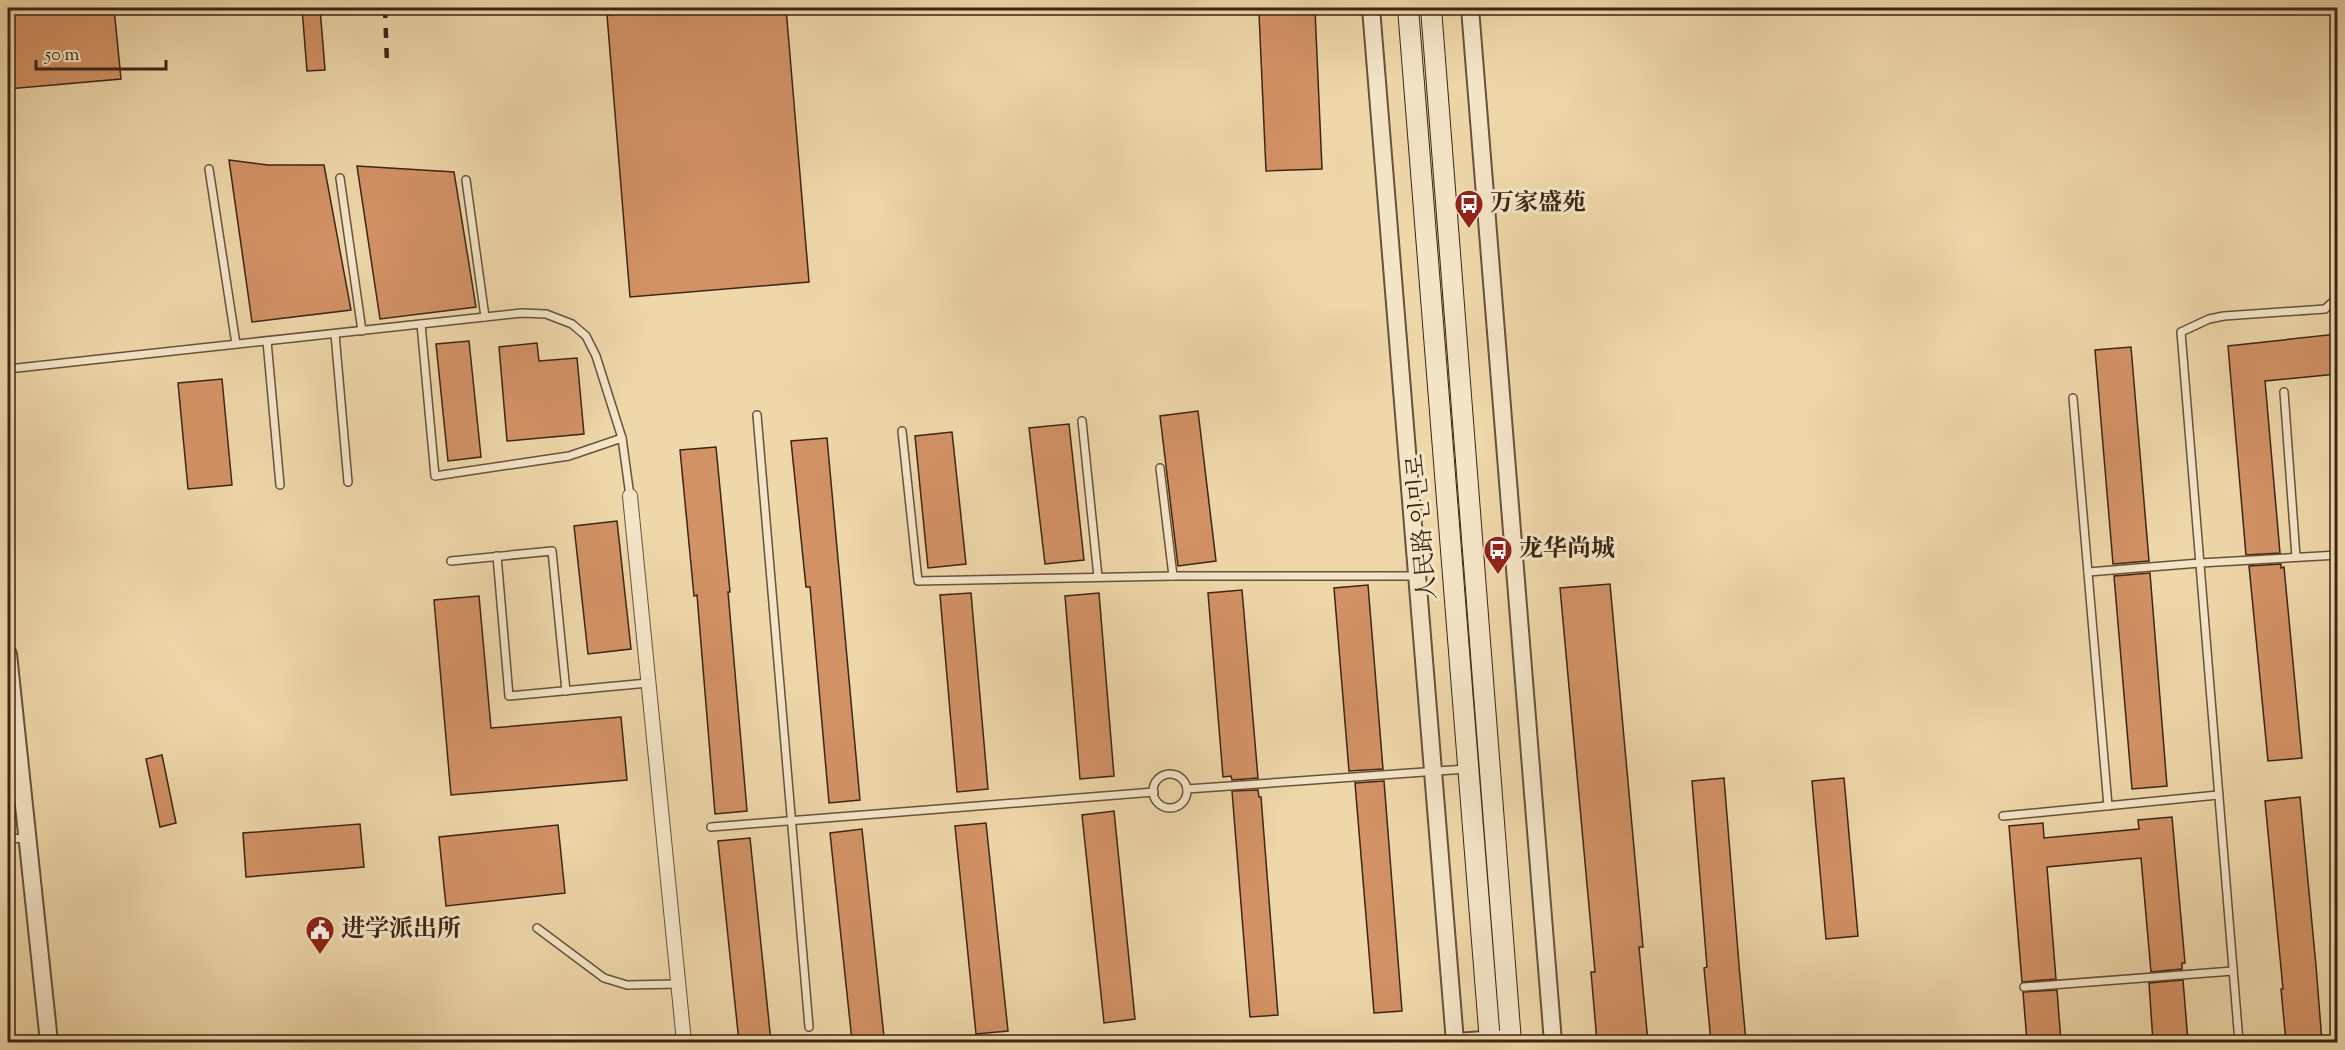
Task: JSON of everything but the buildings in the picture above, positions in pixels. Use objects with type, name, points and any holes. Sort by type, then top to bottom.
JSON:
[{"type":"main road","name":"人民路 인민로","points":[[1408,8],[1490,1041]]},
{"type":"main road","name":"人民路 인민로","points":[[1431,8],[1511,1040]]},
{"type":"street","points":[[1371,8],[1455,1042],[1511,1040]]},
{"type":"street","points":[[1470,8],[1553,1042]]},
{"type":"street","points":[[630,496],[684,1042]]},
{"type":"street","points":[[8,654],[48,1042]]},
{"type":"lane","points":[[209,169],[236,344]]},
{"type":"lane","points":[[340,178],[362,331]]},
{"type":"lane","points":[[466,180],[485,317]]},
{"type":"lane","points":[[2239,1042],[2181,332],[2209,319],[2224,316],[2325,309],[2337,297]]},
{"type":"lane","points":[[8,369],[521,313],[546,314],[572,324],[586,336],[596,356],[622,438],[630,496]]},
{"type":"lane","points":[[421,324],[435,476],[568,456],[622,438]]},
{"type":"lane","points":[[335,334],[348,482]]},
{"type":"lane","points":[[267,341],[280,485]]},
{"type":"lane","points":[[2284,392],[2295,557]]},
{"type":"lane","points":[[2073,398],[2108,806]]},
{"type":"lane","points":[[757,414],[808,1027]]},
{"type":"lane","points":[[1082,421],[1098,577]]},
{"type":"lane","points":[[902,431],[918,580],[1173,576],[1417,576]]},
{"type":"lane","points":[[1160,468],[1173,576]]},
{"type":"lane","points":[[452,561],[552,551],[566,691]]},
{"type":"lane","points":[[2088,572],[2200,562],[2337,555],[2337,570]]},
{"type":"lane","points":[[496,556],[509,696],[648,683]]},
{"type":"lane","points":[[1187,789],[1468,769]]},
{"type":"lane","points":[[1166,775],[1182,779],[1187,789],[1182,804],[1172,808],[1167,808],[1157,802],[1154,792],[1157,782],[1166,775]]},
{"type":"lane","points":[[711,827],[1154,792]]},
{"type":"lane","points":[[2003,816],[2218,795]]},
{"type":"lane","points":[[8,839],[27,838]]},
{"type":"lane","points":[[537,928],[604,978],[627,985],[678,984]]},
{"type":"lane","points":[[2024,987],[2233,971]]},
{"type":"railway","points":[[385,8],[387,64]]},
{"type":"place","name":"万家盛苑","points":[[1469,230]]},
{"type":"place","name":"龙华尚城","points":[[1498,576]]},
{"type":"place","name":"进学派出所","points":[[320,956]]}]
